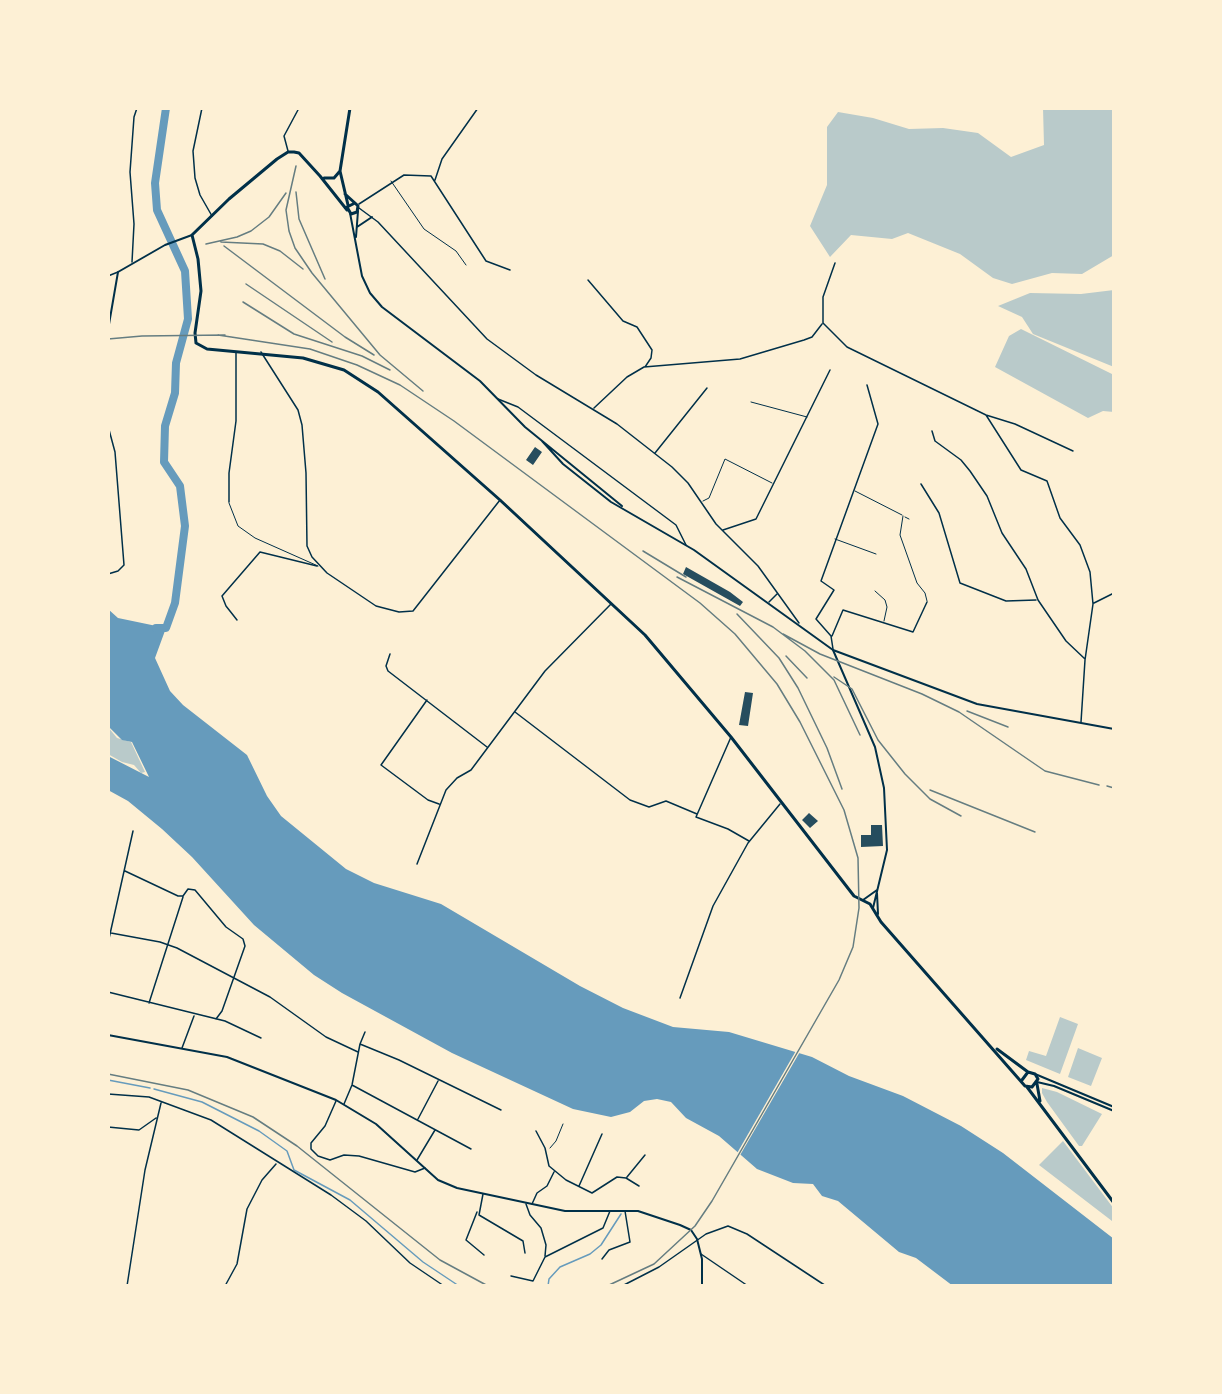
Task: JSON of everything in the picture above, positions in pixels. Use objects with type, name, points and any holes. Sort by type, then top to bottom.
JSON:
[{"type":"highway","points":[[346,201],[340,171],[350,108]]},
{"type":"highway","points":[[353,207],[337,197],[299,153],[288,152],[245,185],[192,235],[198,259],[201,291],[195,340],[207,349],[261,352],[324,363],[368,383],[612,603],[652,643],[731,738],[780,804],[854,896],[870,904],[1028,1087],[1114,1203]]},
{"type":"highway","points":[[322,178],[334,178],[340,171]]},
{"type":"highway","points":[[344,193],[353,207]]},
{"type":"highway","points":[[337,197],[353,207]]},
{"type":"highway","points":[[990,1045],[1028,1072],[1035,1074],[1040,1102]]},
{"type":"highway","points":[[1022,1080],[1028,1072]]},
{"type":"highway","points":[[1028,1087],[1037,1083]]},
{"type":"main road","points":[[353,207],[357,227],[356,240]]},
{"type":"main road","points":[[353,207],[361,269],[370,293],[382,308],[480,381],[581,479],[629,512],[686,545],[799,623],[832,650],[977,704],[1008,712],[1114,729]]},
{"type":"main road","points":[[357,227],[372,217]]},
{"type":"main road","points":[[108,330],[118,272],[165,245],[192,235]]},
{"type":"main road","points":[[832,650],[875,747],[884,788],[887,850],[884,873],[873,908]]},
{"type":"main road","points":[[863,900],[877,890]]},
{"type":"main road","points":[[877,890],[878,916]]},
{"type":"main road","points":[[108,1035],[239,1061],[336,1100],[376,1124],[442,1183],[531,1205],[565,1211],[624,1210],[650,1215],[686,1227],[694,1233],[697,1239],[702,1286]]},
{"type":"main road","points":[[1035,1074],[1114,1109]]},
{"type":"main road","points":[[1037,1083],[1054,1086],[1114,1109]]},
{"type":"street","points":[[132,262],[134,225],[130,172],[134,117],[137,108]]},
{"type":"street","points":[[202,108],[193,151],[195,178],[200,195],[212,216]]},
{"type":"street","points":[[288,152],[285,136],[299,108]]},
{"type":"street","points":[[435,181],[442,159],[478,108]]},
{"type":"street","points":[[510,270],[486,261],[431,176],[414,173],[391,181],[353,207],[372,217],[487,339],[536,375],[594,408],[654,453],[688,483],[722,530],[758,566],[799,623]]},
{"type":"street","points":[[644,367],[740,359],[812,337],[823,323],[823,297],[835,263]]},
{"type":"street","points":[[108,276],[118,272]]},
{"type":"street","points":[[588,280],[623,321],[637,327],[652,350],[651,358],[644,367],[627,377],[594,408]]},
{"type":"street","points":[[823,323],[848,347],[986,415],[1015,424],[1073,451]]},
{"type":"street","points":[[229,502],[229,472],[236,421],[236,351]]},
{"type":"street","points":[[261,352],[298,410],[302,425],[306,472],[307,546],[318,566]]},
{"type":"street","points":[[722,530],[756,519],[830,369]]},
{"type":"street","points":[[831,636],[816,619],[834,590],[821,581],[878,424],[867,385]]},
{"type":"street","points":[[654,453],[707,388]]},
{"type":"street","points":[[497,399],[518,406],[676,525],[686,545]]},
{"type":"street","points":[[986,415],[1021,470],[1047,481],[1060,518],[1080,545],[1090,572],[1093,604],[1085,660],[1081,723]]},
{"type":"street","points":[[108,426],[113,447],[124,565],[118,571],[108,574]]},
{"type":"street","points":[[932,431],[935,441],[961,460],[987,495],[1002,533],[1026,569],[1038,600],[1066,641],[1085,660]]},
{"type":"street","points":[[108,448],[113,447]]},
{"type":"street","points":[[921,484],[939,513],[960,583],[1006,601],[1038,600]]},
{"type":"street","points":[[237,620],[226,606],[222,596],[260,552],[318,566],[376,606],[399,612],[412,612],[500,500]]},
{"type":"street","points":[[769,602],[776,598],[777,593]]},
{"type":"street","points":[[1093,604],[1114,593]]},
{"type":"street","points":[[832,650],[831,636],[843,610],[913,632],[927,602]]},
{"type":"street","points":[[417,864],[446,790],[457,778],[471,770],[551,663],[612,603]]},
{"type":"street","points":[[390,654],[386,666],[388,671],[488,748]]},
{"type":"street","points":[[427,700],[381,765],[428,800],[440,804]]},
{"type":"street","points":[[514,711],[630,800],[649,807],[666,801],[750,841]]},
{"type":"street","points":[[697,815],[731,738]]},
{"type":"street","points":[[680,998],[713,906],[750,841],[780,804]]},
{"type":"street","points":[[108,963],[108,942],[133,831]]},
{"type":"street","points":[[125,871],[183,896]]},
{"type":"street","points":[[149,1003],[183,896],[188,889],[195,890],[226,927],[245,942],[222,1011],[216,1019]]},
{"type":"street","points":[[111,933],[167,944],[233,977],[294,1012],[326,1037],[358,1052]]},
{"type":"street","points":[[108,992],[194,1016],[216,1019],[261,1038]]},
{"type":"street","points":[[182,1048],[194,1016]]},
{"type":"street","points":[[344,1104],[352,1085],[358,1052],[365,1032]]},
{"type":"street","points":[[360,1044],[399,1060],[501,1110]]},
{"type":"street","points":[[418,1120],[439,1080]]},
{"type":"street","points":[[352,1085],[471,1149]]},
{"type":"street","points":[[108,1094],[139,1095],[211,1120],[355,1213],[402,1257],[444,1286]]},
{"type":"street","points":[[336,1100],[325,1126],[310,1146],[322,1159],[359,1156],[415,1172],[425,1168]]},
{"type":"street","points":[[127,1286],[145,1170],[161,1102]]},
{"type":"street","points":[[108,1127],[140,1130],[156,1118]]},
{"type":"street","points":[[417,1161],[435,1130]]},
{"type":"street","points":[[536,1131],[546,1151],[546,1162],[554,1172],[578,1186],[592,1193],[617,1177],[626,1178],[639,1186]]},
{"type":"street","points":[[578,1186],[602,1134]]},
{"type":"street","points":[[626,1178],[645,1155]]},
{"type":"street","points":[[225,1286],[237,1264],[247,1209],[264,1177],[276,1163]]},
{"type":"street","points":[[531,1205],[537,1193],[548,1186],[554,1172]]},
{"type":"street","points":[[483,1194],[466,1238],[484,1255]]},
{"type":"street","points":[[511,1276],[533,1281],[545,1257],[546,1245],[541,1228],[530,1215],[526,1203]]},
{"type":"street","points":[[545,1257],[603,1228],[610,1210]]},
{"type":"street","points":[[602,1259],[604,1252],[630,1242],[624,1210]]},
{"type":"street","points":[[478,1211],[484,1220],[523,1241],[525,1252]]},
{"type":"street","points":[[622,1286],[659,1267],[697,1239],[723,1226],[733,1226],[826,1286]]},
{"type":"street","points":[[700,1253],[748,1286]]},
{"type":"lane","points":[[391,181],[424,229],[456,251],[466,265]]},
{"type":"lane","points":[[751,402],[807,417]]},
{"type":"lane","points":[[701,502],[709,498],[725,459],[774,484]]},
{"type":"lane","points":[[855,491],[909,519]]},
{"type":"lane","points":[[229,502],[238,526],[255,538],[318,566]]},
{"type":"lane","points":[[903,516],[900,535],[917,583],[926,593],[927,602]]},
{"type":"lane","points":[[835,539],[876,555]]},
{"type":"lane","points":[[875,591],[885,600],[887,607],[884,624]]},
{"type":"path","points":[[546,1151],[556,1141],[563,1124]]},
{"type":"shaded area","points":[[1043,108],[1114,108],[1114,255],[1082,274],[1052,273],[1012,284],[993,278],[960,254],[908,233],[892,239],[851,235],[830,257],[810,226],[827,185],[827,127],[838,112],[873,118],[909,129],[943,128],[978,133],[1011,157],[1044,145]]},
{"type":"shaded area","points":[[1114,290],[1114,367],[1033,334],[1022,317],[998,306],[1030,293],[1081,294]]},
{"type":"shaded area","points":[[1021,329],[1114,375],[1114,412],[1103,411],[1088,418],[995,367],[1009,336]]},
{"type":"shaded area","points":[[108,727],[117,738],[131,742],[145,772],[141,773],[134,765],[122,762],[108,754]]},
{"type":"shaded area","points":[[1060,1017],[1078,1024],[1060,1074],[1026,1060],[1029,1051],[1046,1056]]},
{"type":"shaded area","points":[[1078,1048],[1102,1058],[1091,1086],[1068,1077]]},
{"type":"shaded area","points":[[1042,1088],[1057,1092],[1102,1114],[1082,1146],[1079,1146],[1047,1102]]},
{"type":"shaded area","points":[[1063,1141],[1114,1209],[1112,1221],[1039,1165]]},
{"type":"water","points":[[108,609],[118,618],[166,628],[155,658],[170,691],[183,705],[247,755],[267,796],[281,816],[346,869],[374,883],[441,904],[580,986],[623,1008],[673,1027],[729,1032],[812,1057],[849,1076],[903,1096],[961,1126],[1003,1153],[1114,1239],[1114,1286],[953,1286],[916,1258],[899,1252],[838,1201],[822,1196],[813,1184],[793,1183],[757,1169],[719,1136],[686,1118],[671,1102],[657,1099],[644,1101],[630,1112],[611,1117],[573,1109],[452,1053],[342,993],[314,975],[254,925],[192,857],[162,829],[128,801],[108,790],[108,756],[149,777],[132,742],[122,740],[108,726]]},
{"type":"pier","points":[[797,1049],[801,1050],[739,1157],[736,1155]]},
{"type":"building","points":[[535,447],[542,452],[533,465],[526,460]]},
{"type":"building","points":[[686,567],[743,602],[740,606],[683,574]]},
{"type":"building","points":[[745,692],[753,693],[748,726],[739,725]]},
{"type":"building","points":[[809,813],[818,821],[810,828],[802,820]]},
{"type":"building","points":[[871,825],[882,825],[883,846],[861,847],[861,835],[871,835]]},
{"type":"waterway","points":[[156,628],[166,628],[175,603],[185,526],[180,486],[164,462],[165,426],[175,393],[176,363],[188,319],[185,271],[157,210],[155,183],[166,108]]},
{"type":"waterway","points":[[108,1080],[150,1088]]},
{"type":"waterway","points":[[154,1089],[202,1102],[259,1131],[287,1151],[294,1170],[350,1200],[423,1262],[459,1286]]},
{"type":"waterway","points":[[548,1286],[549,1279],[560,1267],[590,1254],[601,1245],[621,1214]]},
{"type":"railway","points":[[296,166],[286,210],[289,231],[295,248],[312,273],[380,355],[423,391]]},
{"type":"railway","points":[[296,192],[299,219],[325,279]]},
{"type":"railway","points":[[206,244],[237,237],[251,231],[269,217],[286,193]]},
{"type":"railway","points":[[221,242],[263,244],[280,251],[303,269]]},
{"type":"railway","points":[[224,246],[345,337],[374,355]]},
{"type":"railway","points":[[246,284],[332,342]]},
{"type":"railway","points":[[243,302],[294,334],[362,356],[390,370]]},
{"type":"railway","points":[[218,335],[310,349],[357,365],[400,385],[454,421],[700,603],[735,634],[777,684],[800,722],[844,810],[858,858],[859,908],[853,947],[839,980],[712,1201],[695,1226],[654,1264],[607,1286]]},
{"type":"railway","points":[[108,339],[142,336],[225,335]]},
{"type":"railway","points":[[643,551],[686,577]]},
{"type":"railway","points":[[677,577],[773,627],[805,651],[834,680],[860,735]]},
{"type":"railway","points":[[737,614],[779,658],[798,688],[827,748],[842,789]]},
{"type":"railway","points":[[783,634],[820,654],[922,694],[959,712],[1045,771],[1099,785]]},
{"type":"railway","points":[[786,656],[807,678]]},
{"type":"railway","points":[[834,677],[852,689],[878,740],[905,774],[930,799],[961,816]]},
{"type":"railway","points":[[967,711],[1008,727]]},
{"type":"railway","points":[[1107,786],[1114,788]]},
{"type":"railway","points":[[930,790],[1035,832]]},
{"type":"railway","points":[[108,1074],[188,1090],[253,1117],[297,1146],[440,1260],[488,1286]]}]
